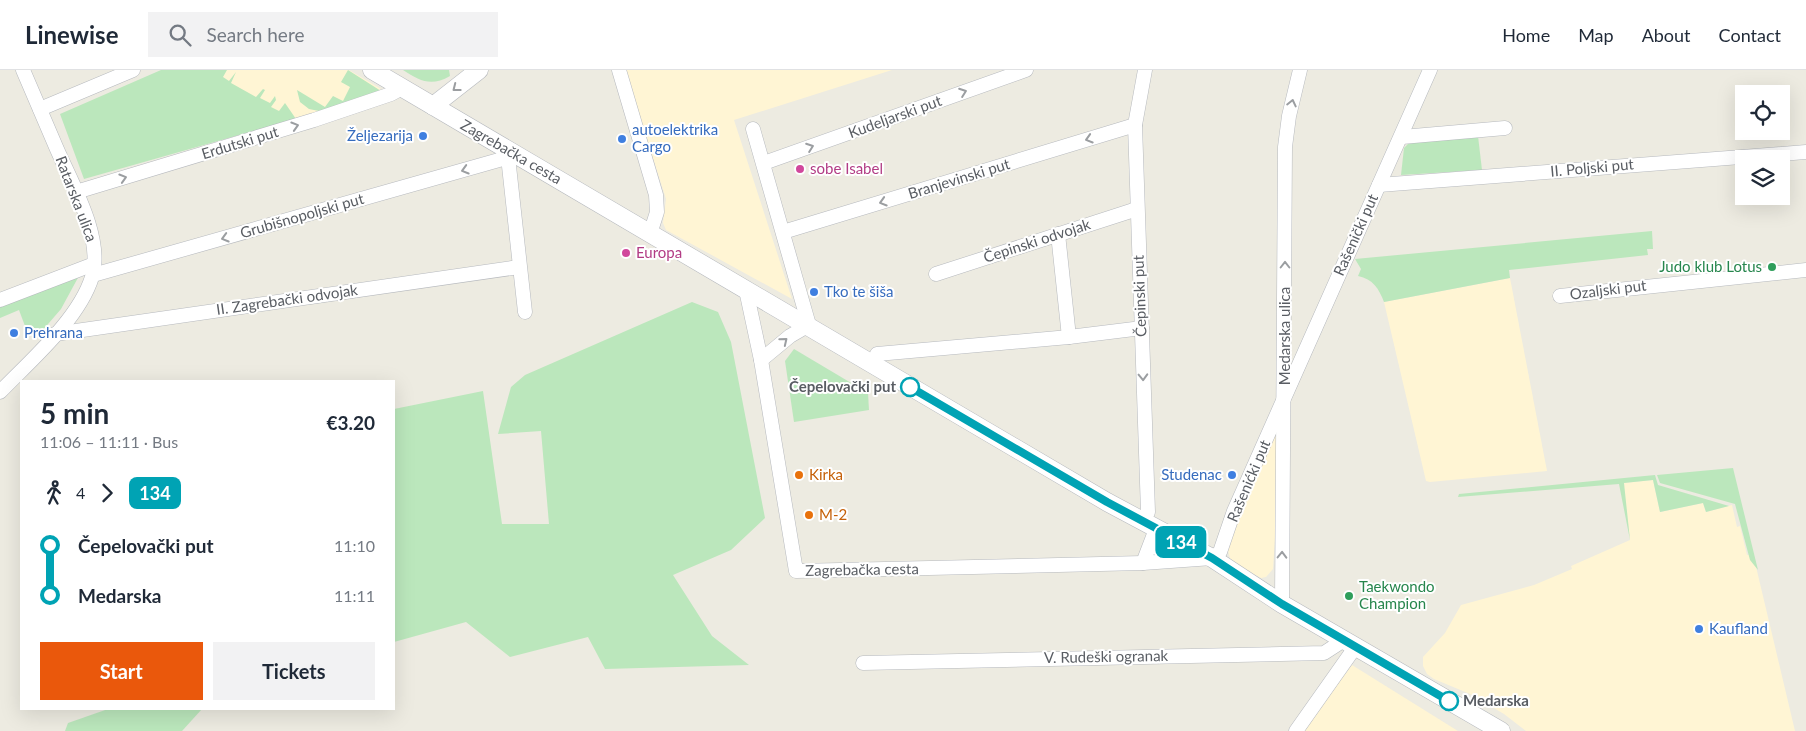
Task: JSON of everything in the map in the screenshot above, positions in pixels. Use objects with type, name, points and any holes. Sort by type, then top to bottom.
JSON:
[{"type":"street","name":"Ratarska ulica","points":[[23,70],[76,192],[91,234],[94,269]]},
{"type":"street","points":[[40,110],[133,70]]},
{"type":"street","name":"Zagrebačka cesta","points":[[372,70],[510,153],[809,325],[898,380],[1149,525],[1212,558],[1282,604],[1501,731]]},
{"type":"street","points":[[433,106],[479,70]]},
{"type":"street","points":[[618,70],[656,195],[657,212],[650,234]]},
{"type":"street","name":"Kudeljarski put","points":[[764,163],[1024,70]]},
{"type":"street","name":"Čepinski put","points":[[1145,70],[1135,125],[1149,525]]},
{"type":"street","name":"Medarska ulica","points":[[1282,604],[1285,401],[1285,147],[1289,116],[1300,70]]},
{"type":"street","name":"Rašenički put","points":[[1285,401],[1430,70]]},
{"type":"street","name":"Erdutski put","points":[[76,192],[314,120],[391,94],[402,88]]},
{"type":"street","name":"Branjevinski put","points":[[783,232],[1135,125]]},
{"type":"street","points":[[1402,137],[1505,128]]},
{"type":"street","points":[[753,129],[809,325],[790,336],[761,360]]},
{"type":"street","name":"II. Poljski put","points":[[1379,185],[1806,152]]},
{"type":"street","points":[[510,153],[509,166],[525,312]]},
{"type":"street","name":"Grubišnopoljski put","points":[[0,300],[94,269],[499,160],[510,153]]},
{"type":"street","name":"Čepinski odvojak","points":[[936,274],[1137,209]]},
{"type":"street","points":[[1058,234],[1069,337]]},
{"type":"street","name":"II. Zagrebački odvojak","points":[[55,334],[519,267]]},
{"type":"street","points":[[0,392],[55,334],[78,304],[94,269]]},
{"type":"street","name":"Ozaljski put","points":[[1560,296],[1806,270]]},
{"type":"street","name":"Zagrebačka cesta","points":[[746,290],[761,360],[796,571],[1142,563],[1212,558]]},
{"type":"street","points":[[877,354],[1069,337],[1142,328]]},
{"type":"street","name":"Rašenićki put","points":[[1212,558],[1220,552],[1234,511],[1285,401]]},
{"type":"street","points":[[1142,563],[1149,525]]},
{"type":"street","points":[[1296,731],[1350,643]]},
{"type":"street","name":"V. Rudeški ogranak","points":[[863,664],[1324,653],[1350,643]]},
{"type":"shaded area","points":[[212,70],[349,70],[381,89],[290,121],[247,98]]},
{"type":"shaded area","points":[[625,70],[892,70],[734,120],[792,299],[666,230],[663,223],[666,199]]},
{"type":"shaded area","points":[[1510,278],[1547,471],[1426,481],[1384,302]]},
{"type":"shaded area","points":[[1275,436],[1281,440],[1273,569],[1266,577],[1261,578],[1231,562],[1227,547]]},
{"type":"shaded area","points":[[1653,480],[1660,512],[1703,503],[1706,512],[1732,505],[1737,527],[1740,526],[1747,555],[1753,554],[1795,731],[1526,731],[1504,714],[1470,694],[1434,679],[1427,674],[1423,666],[1423,657],[1445,633],[1461,605],[1534,585],[1572,569],[1571,566],[1630,540],[1623,483]]},
{"type":"shaded area","points":[[1352,665],[1458,731],[1302,731]]},
{"type":"green space","points":[[161,70],[227,70],[223,77],[229,81],[236,72],[231,83],[256,97],[263,89],[265,90],[260,98],[270,103],[275,96],[276,100],[271,107],[279,111],[285,103],[296,119],[84,179],[60,114]]},
{"type":"green space","points":[[348,70],[381,91],[319,111],[309,109],[300,102],[297,90],[325,107],[333,96],[343,101],[350,87],[341,82]]},
{"type":"green space","points":[[403,70],[449,70],[450,76],[431,82],[420,80]]},
{"type":"green space","points":[[1478,136],[1482,170],[1401,175],[1404,148],[1411,141]]},
{"type":"green space","points":[[1652,231],[1653,249],[1647,249],[1648,255],[1509,270],[1510,278],[1384,302],[1372,282],[1358,276],[1361,269],[1355,259]]},
{"type":"green space","points":[[80,274],[61,309],[36,338],[32,333],[28,334],[19,310],[0,318],[0,306]]},
{"type":"green space","points":[[692,302],[718,312],[731,342],[765,518],[731,550],[673,575],[712,636],[749,665],[605,669],[588,637],[510,657],[466,622],[395,642],[395,409],[483,391],[502,524],[549,524],[541,431],[498,434],[511,387],[525,375]]},
{"type":"green space","points":[[794,349],[868,393],[869,410],[794,422],[785,361]]},
{"type":"green space","points":[[1733,468],[1758,570],[1750,560],[1735,504],[1660,483],[1657,475]]},
{"type":"green space","points":[[1655,475],[1658,485],[1729,506],[1706,512],[1703,503],[1660,512],[1653,480],[1624,483],[1630,540],[1619,484],[1458,497],[1459,494]]},
{"type":"green space","points":[[105,710],[201,710],[182,731],[65,731],[68,723]]},
{"type":"bus line","name":"134","points":[[910,387],[1107,502],[1212,558],[1282,604],[1449,701]]},
{"type":"place","name":"Željezarija","points":[[423,136]]},
{"type":"place","name":"autoelektrika Cargo","points":[[622,139]]},
{"type":"place","name":"sobe Isabel","points":[[800,169]]},
{"type":"place","name":"Europa","points":[[626,253]]},
{"type":"place","name":"Judo klub Lotus","points":[[1772,267]]},
{"type":"place","name":"Tko te šiša","points":[[814,292]]},
{"type":"place","name":"Prehrana","points":[[14,333]]},
{"type":"place","name":"Čepelovački put","points":[[910,387]]},
{"type":"place","name":"Kirka","points":[[799,475]]},
{"type":"place","name":"Studenac","points":[[1232,475]]},
{"type":"place","name":"M-2","points":[[809,515]]},
{"type":"place","name":"Taekwondo Champion","points":[[1349,596]]},
{"type":"place","name":"Kaufland","points":[[1699,629]]},
{"type":"place","name":"Medarska","points":[[1449,701]]}]
